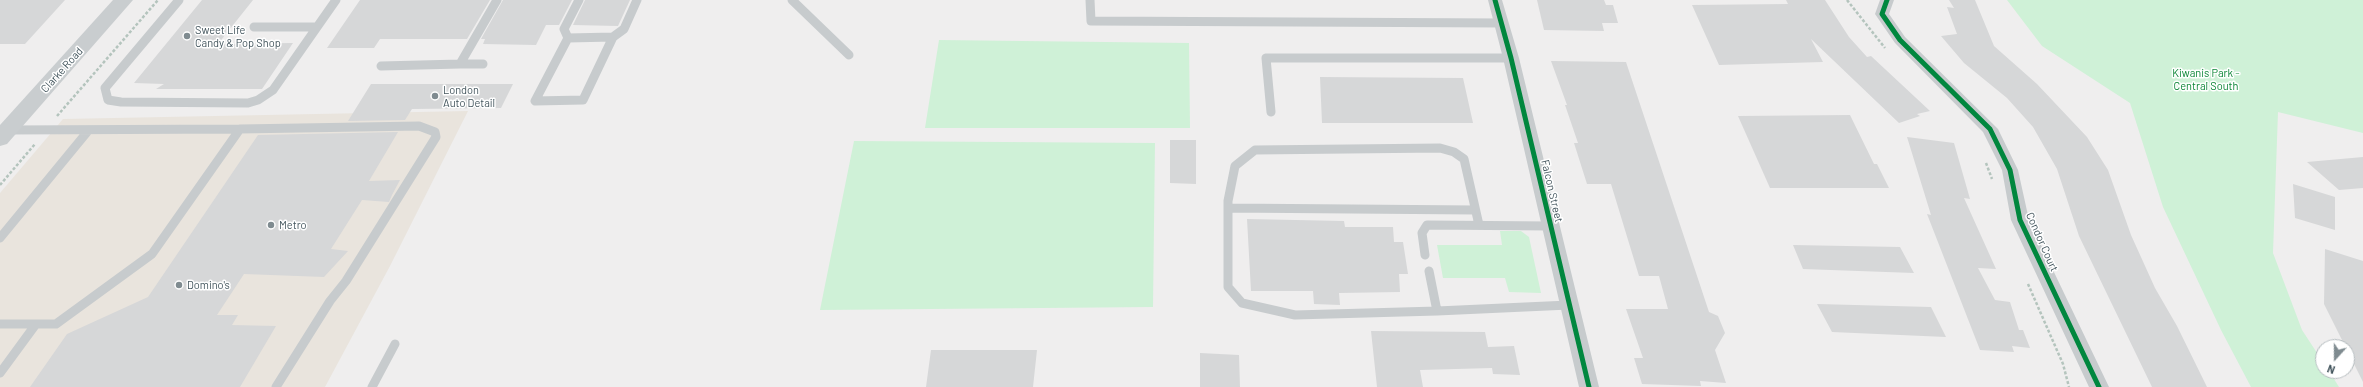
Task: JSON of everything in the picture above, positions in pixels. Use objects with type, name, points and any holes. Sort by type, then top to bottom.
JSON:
[{"type":"main road","name":"Clarke Road","points":[[4,135],[124,0]]},
{"type":"street","name":"Falcon Street","points":[[1495,0],[1511,58],[1589,387]]},
{"type":"street","name":"Condor Court","points":[[1887,0],[1882,14],[1900,40],[1990,129],[2010,170],[2020,220],[2099,387]]},
{"type":"lane","points":[[179,0],[105,88],[108,100],[129,102],[253,102],[273,90],[336,0]]},
{"type":"lane","points":[[460,64],[497,0]]},
{"type":"lane","points":[[568,38],[564,29],[579,0]]},
{"type":"lane","points":[[568,38],[535,102],[583,100],[613,37],[624,29],[637,0]]},
{"type":"lane","points":[[792,0],[849,55]]},
{"type":"lane","points":[[1090,0],[1091,21],[1502,23]]},
{"type":"lane","points":[[254,27],[317,27]]},
{"type":"lane","points":[[568,38],[613,37]]},
{"type":"lane","points":[[1272,112],[1266,58],[1511,58]]},
{"type":"lane","points":[[381,66],[483,64]]},
{"type":"lane","points":[[4,135],[88,131],[419,126],[435,132],[436,137],[346,281],[330,301],[276,387]]},
{"type":"lane","points":[[0,324],[56,324],[152,254],[240,129]]},
{"type":"lane","points":[[0,238],[88,131]]},
{"type":"lane","points":[[1479,225],[1464,159],[1454,152],[1440,148],[1255,150],[1235,166],[1228,208],[1228,288],[1242,304],[1295,315],[1569,305]]},
{"type":"lane","points":[[1228,208],[1475,210]]},
{"type":"lane","points":[[1425,255],[1422,233],[1427,225],[1550,226]]},
{"type":"lane","points":[[1429,271],[1437,311]]},
{"type":"lane","points":[[0,373],[36,324]]},
{"type":"lane","points":[[372,387],[395,344]]},
{"type":"path","points":[[55,119],[158,0]]},
{"type":"path","points":[[1846,0],[1870,32],[1890,54]]},
{"type":"path","points":[[0,185],[38,140]]},
{"type":"path","points":[[1985,160],[1994,186]]},
{"type":"path","points":[[2026,278],[2063,364],[2069,387]]},
{"type":"shaded area","points":[[468,111],[390,266],[325,387],[0,387],[0,193],[63,119]]},
{"type":"green space","name":"Kiwanis Park - Central South","points":[[2007,0],[2363,0],[2363,133],[2278,112],[2273,253],[2302,330],[2315,350],[2315,379],[2334,379],[2339,387],[2251,387],[2221,330],[2163,207],[2130,103],[2042,46]]},
{"type":"green space","points":[[939,40],[1189,43],[1190,128],[925,128]]},
{"type":"green space","points":[[854,141],[1155,143],[1153,307],[820,310]]},
{"type":"green space","points":[[1500,231],[1521,231],[1529,237],[1541,293],[1509,292],[1505,278],[1443,278],[1437,245],[1502,245]]},
{"type":"building","points":[[0,0],[65,0],[25,44],[0,44]]},
{"type":"building","points":[[202,0],[253,0],[218,44],[293,43],[262,89],[156,89],[164,84],[134,83]]},
{"type":"building","points":[[360,0],[490,0],[467,39],[380,39],[374,48],[327,48]]},
{"type":"building","points":[[503,0],[572,0],[559,25],[546,25],[536,45],[483,44],[485,39],[481,39]]},
{"type":"building","points":[[585,0],[630,0],[618,26],[573,25]]},
{"type":"building","points":[[1537,0],[1604,0],[1606,5],[1613,5],[1618,23],[1602,23],[1604,31],[1544,30]]},
{"type":"building","points":[[1786,0],[1825,0],[1849,37],[1867,57],[1871,56],[1930,111],[1917,114],[1920,116],[1899,123],[1811,39],[1823,62],[1719,65],[1692,5],[1788,4]]},
{"type":"building","points":[[1949,0],[1975,0],[1994,46],[2037,84],[2087,137],[2108,170],[2131,235],[2155,288],[2177,326],[2207,387],[2152,387],[2079,236],[2057,169],[2033,127],[2007,98],[1964,63],[1941,36],[1957,34],[1947,7],[1954,8]]},
{"type":"building","points":[[1551,61],[1626,62],[1709,312],[1718,316],[1725,333],[1715,350],[1726,383],[1700,381],[1701,386],[1642,384],[1634,358],[1643,358],[1626,309],[1668,309],[1659,276],[1639,276],[1611,184],[1587,184],[1574,143],[1578,143],[1565,105],[1567,105]]},
{"type":"building","points":[[1320,77],[1463,78],[1473,123],[1322,123]]},
{"type":"building","name":"London Auto Detail","points":[[371,84],[513,84],[501,108],[412,109],[405,120],[348,121]]},
{"type":"building","points":[[1850,115],[1874,164],[1877,164],[1889,188],[1770,188],[1738,116]]},
{"type":"building","points":[[398,132],[369,181],[400,180],[389,202],[362,200],[331,249],[348,251],[324,277],[244,274],[217,315],[238,315],[232,325],[276,326],[240,387],[30,387],[67,334],[148,297],[258,135]]},
{"type":"building","points":[[1907,137],[1954,143],[1970,199],[1964,198],[1996,269],[1978,268],[1995,300],[2010,302],[2019,330],[2023,330],[2030,348],[2012,346],[2014,352],[1980,350],[1927,214],[1931,215]]},
{"type":"building","points":[[1170,140],[1196,140],[1196,184],[1170,183]]},
{"type":"building","points":[[2363,157],[2363,188],[2339,190],[2307,162]]},
{"type":"building","points":[[2293,184],[2335,197],[2335,230],[2295,218]]},
{"type":"building","points":[[1247,219],[1344,221],[1345,227],[1393,227],[1394,242],[1403,242],[1408,274],[1399,274],[1400,292],[1339,293],[1340,305],[1314,304],[1313,291],[1251,291]]},
{"type":"building","points":[[1793,245],[1900,247],[1914,273],[1803,269]]},
{"type":"building","points":[[2325,249],[2363,261],[2363,382],[2355,366],[2355,339],[2342,339],[2324,304]]},
{"type":"building","points":[[1817,304],[1931,307],[1946,337],[1832,332]]},
{"type":"building","points":[[1371,331],[1485,332],[1488,347],[1514,346],[1520,375],[1493,374],[1492,368],[1420,370],[1423,387],[1377,387]]},
{"type":"building","points":[[931,350],[1037,350],[1033,387],[926,387]]},
{"type":"building","points":[[1200,353],[1239,355],[1240,387],[1200,387]]},
{"type":"cycle path","points":[[1495,0],[1511,58],[1589,387]]},
{"type":"cycle path","points":[[1887,0],[1882,14],[1900,40],[1990,129],[2010,170],[2020,220],[2099,387]]},
{"type":"place","name":"Sweet Life Candy & Pop Shop","points":[[187,36]]},
{"type":"place","name":"London Auto Detail","points":[[435,96]]},
{"type":"place","name":"Metro","points":[[271,225]]},
{"type":"place","name":"Domino's","points":[[179,285]]}]
